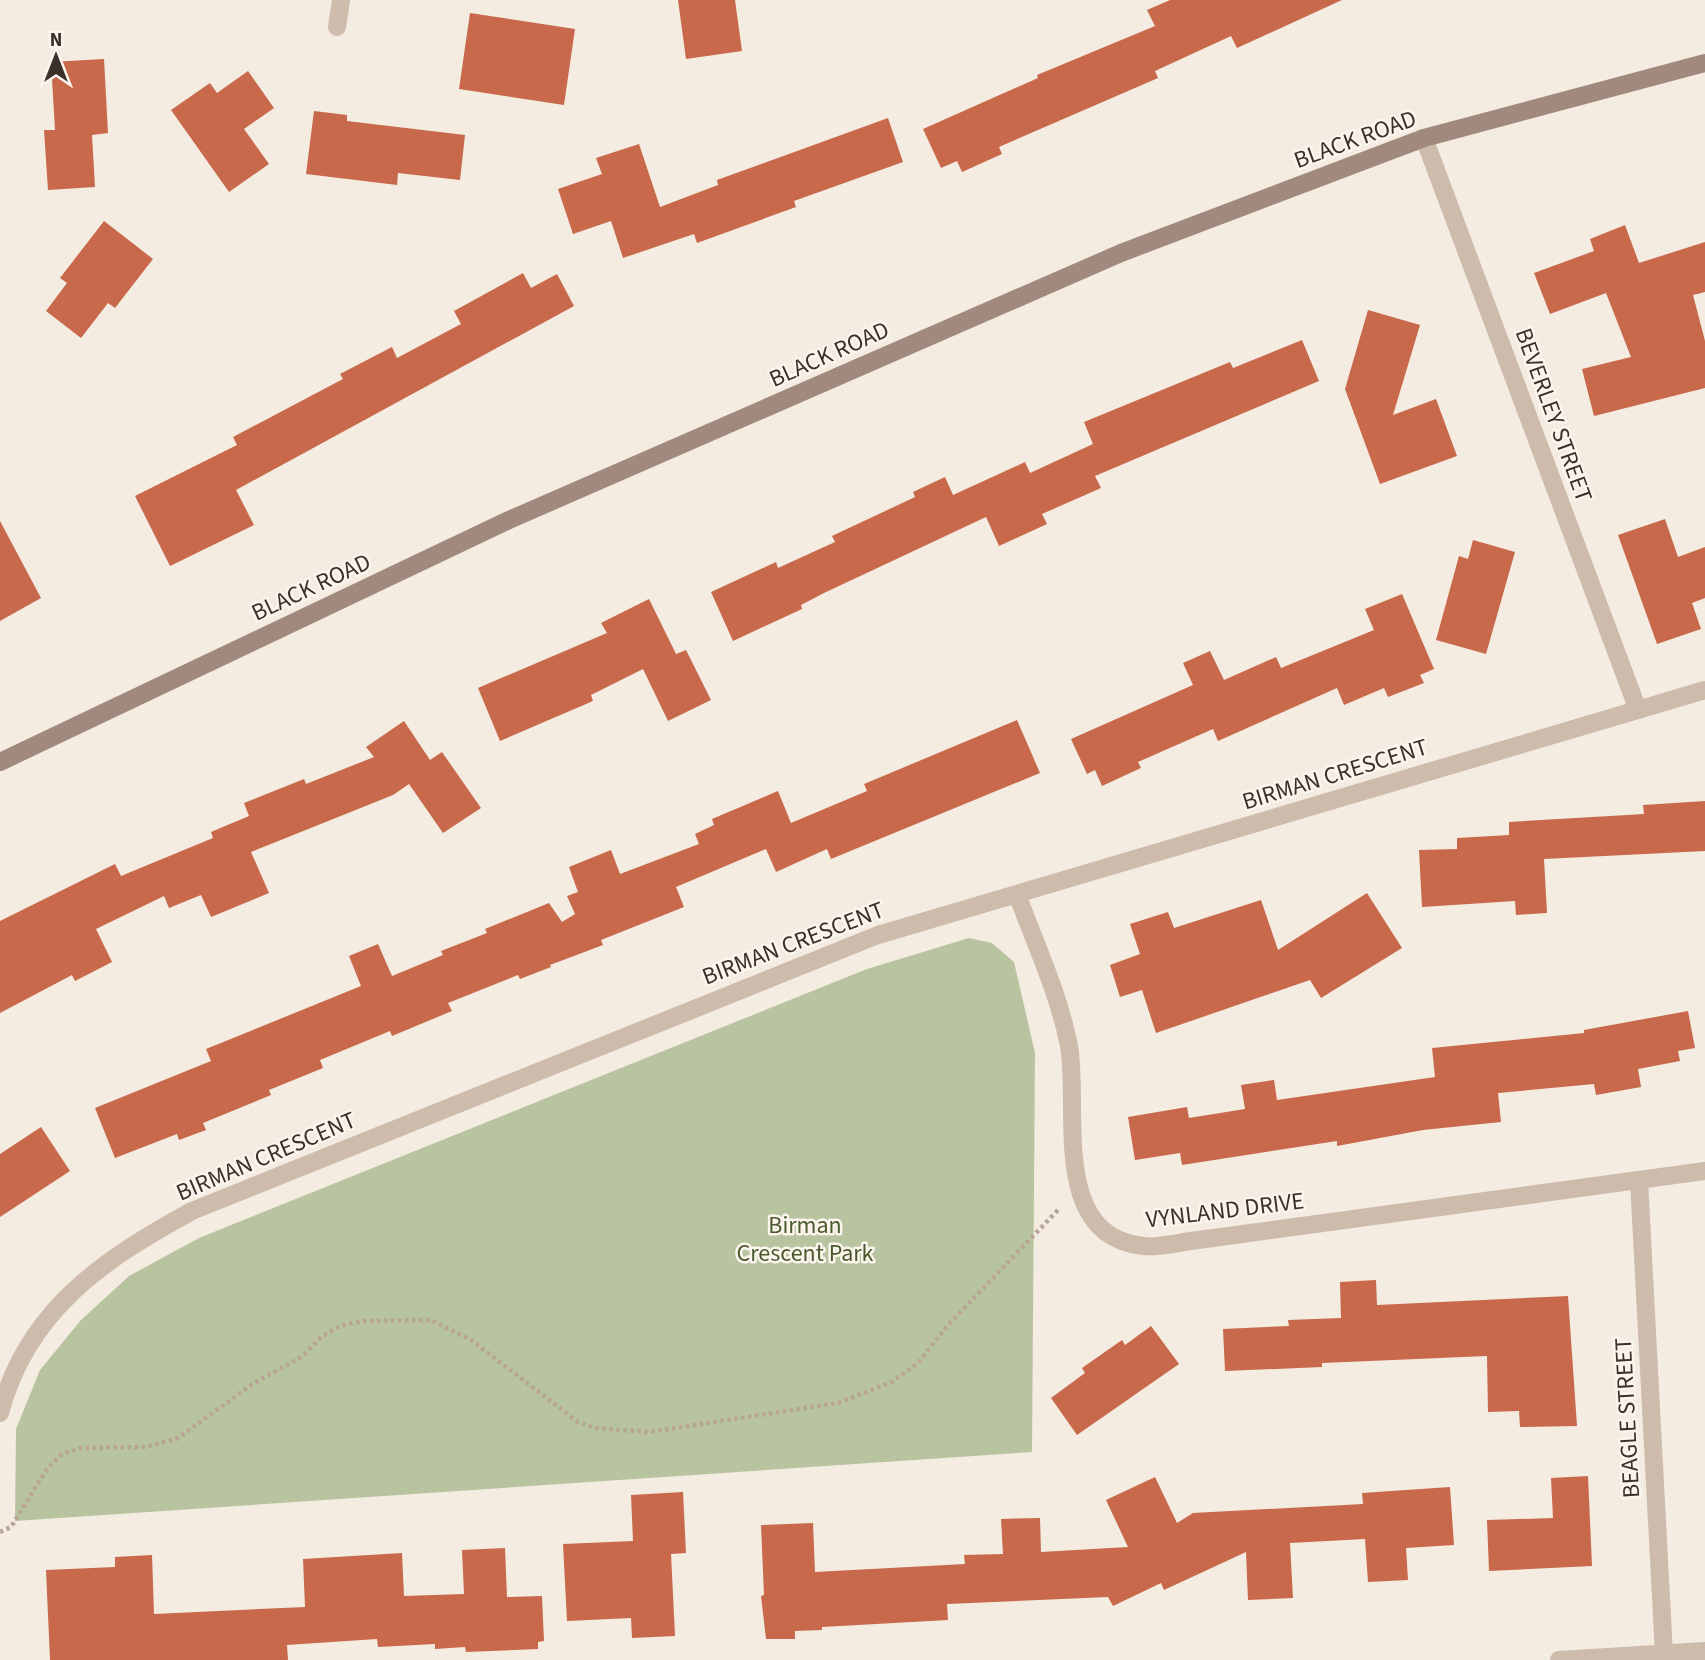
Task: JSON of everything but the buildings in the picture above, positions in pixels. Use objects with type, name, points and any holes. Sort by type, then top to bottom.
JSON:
[{"type":"main road","name":"BLACK ROAD","points":[[0,762],[509,520],[1121,253],[1424,138],[1705,63]]},
{"type":"street","points":[[337,27],[341,0]]},
{"type":"street","name":"BEVERLEY STREET","points":[[1424,138],[1638,710]]},
{"type":"street","name":"BIRMAN CRESCENT","points":[[0,1413],[12,1374],[32,1335],[96,1271],[139,1240],[192,1211],[878,935],[1705,690]]},
{"type":"street","name":"VYNLAND DRIVE","points":[[1017,894],[1052,989],[1069,1047],[1073,1153],[1080,1194],[1090,1220],[1117,1238],[1143,1246],[1705,1171]]},
{"type":"street","name":"BEAGLE STREET","points":[[1639,1180],[1664,1654]]},
{"type":"street","points":[[1559,1660],[1705,1651]]},
{"type":"path","points":[[0,1532],[11,1527],[47,1469],[62,1454],[81,1448],[145,1447],[178,1438],[254,1383],[303,1356],[321,1337],[340,1326],[363,1321],[431,1320],[471,1340],[578,1422],[596,1428],[649,1432],[838,1404],[892,1382],[919,1362],[947,1326],[1057,1211],[1080,1194]]},
{"type":"green space","name":"Birman Crescent Park","points":[[969,938],[992,943],[1014,962],[1035,1053],[1032,1452],[15,1521],[16,1429],[40,1370],[81,1320],[129,1276],[199,1238],[867,969]]}]
